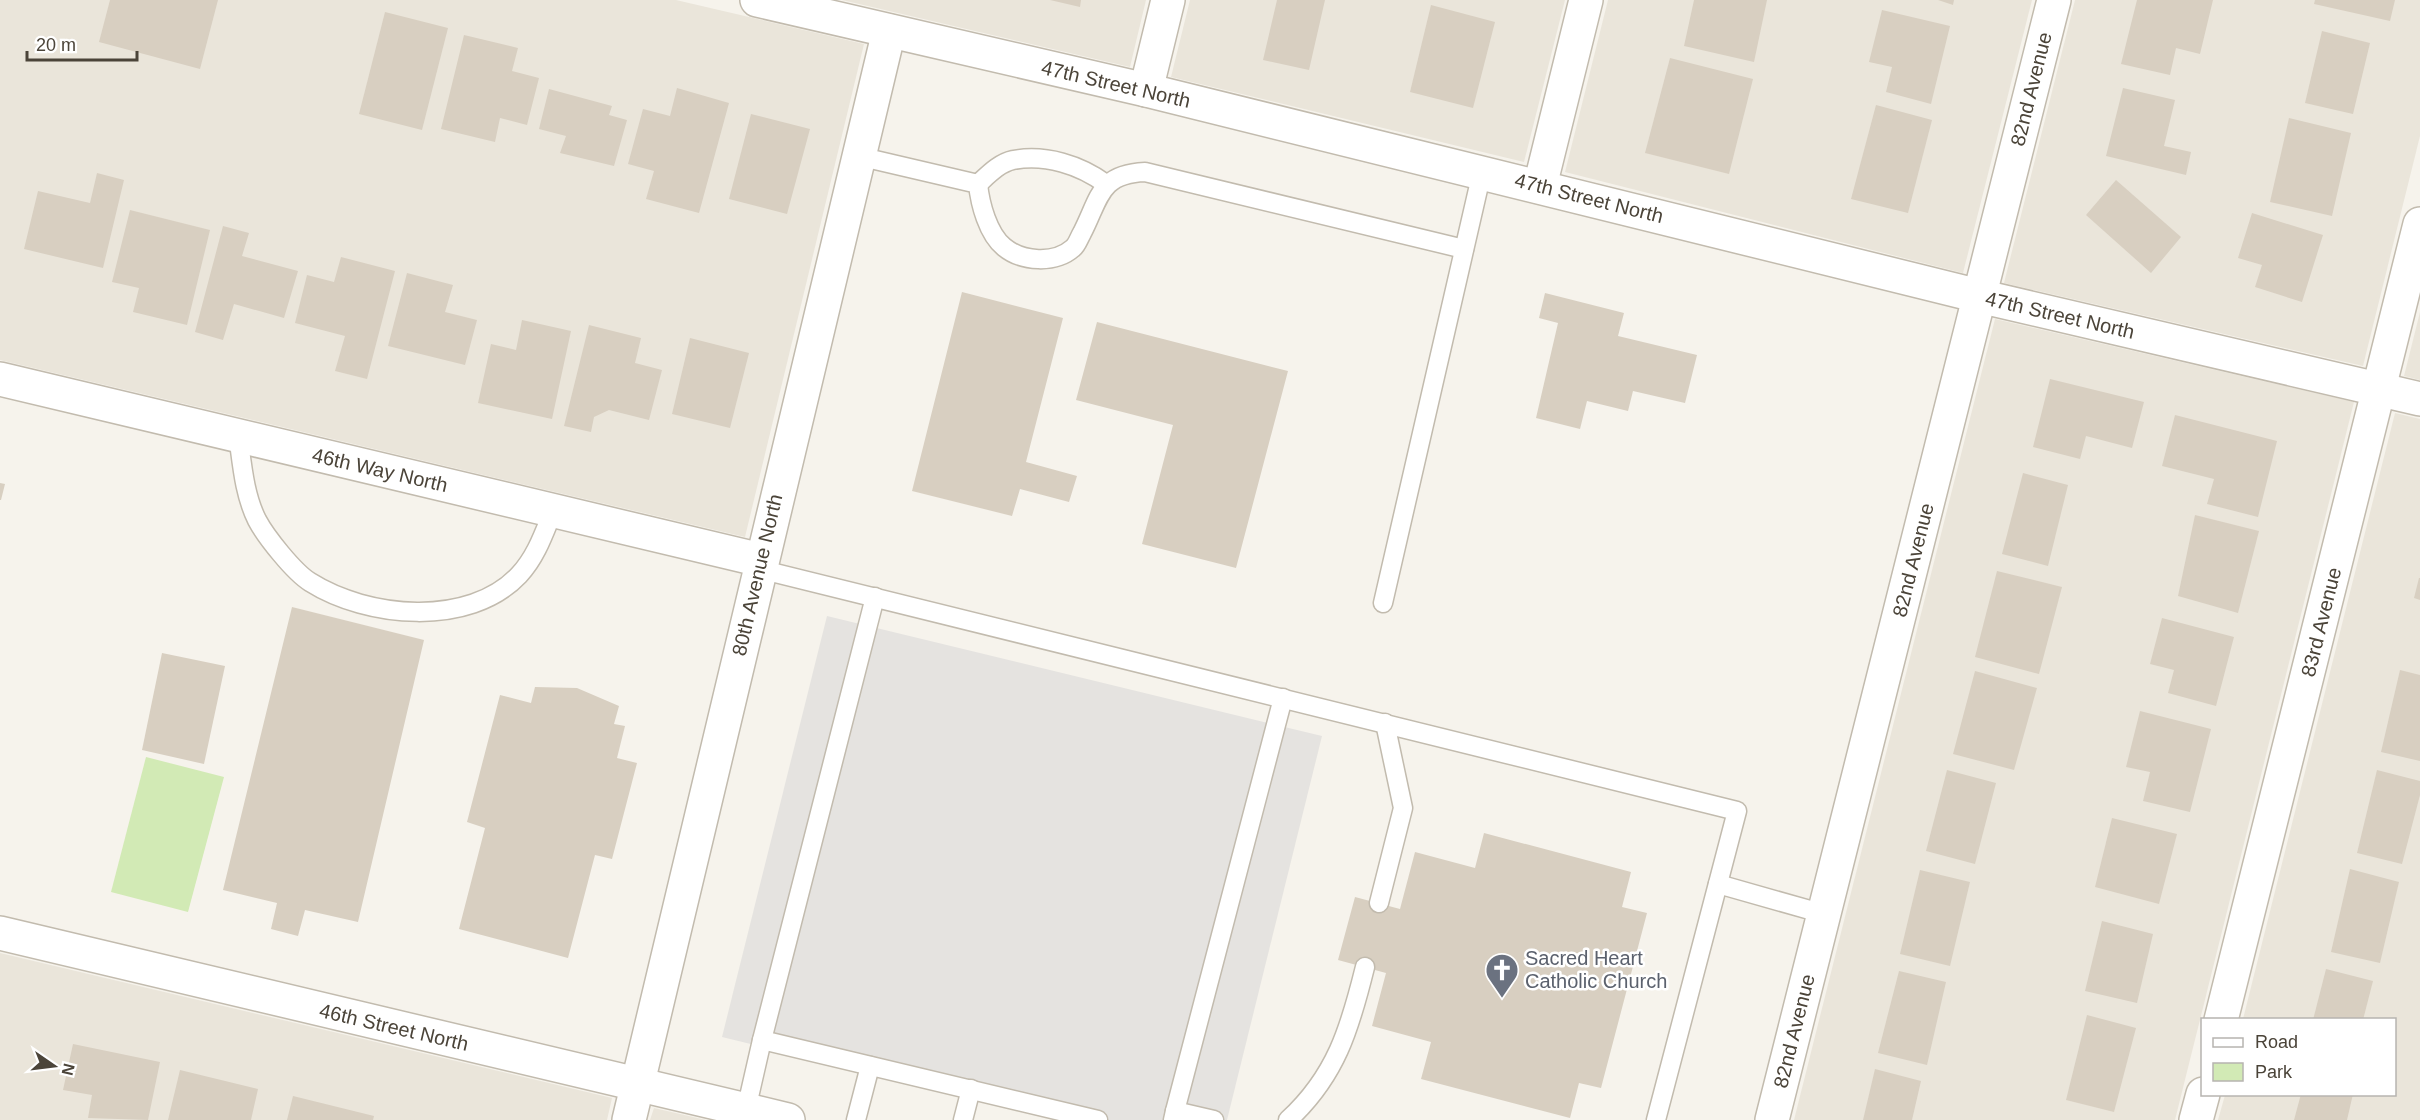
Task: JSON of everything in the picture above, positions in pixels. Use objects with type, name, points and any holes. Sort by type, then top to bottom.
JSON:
[{"type":"street","name":"47th Street North","points":[[757,0],[1146,90],[1979,296],[2420,399]]},
{"type":"street","points":[[1146,90],[1168,0]]},
{"type":"street","points":[[1540,186],[1586,0]]},
{"type":"street","name":"82nd Avenue","points":[[1772,1120],[2054,0]]},
{"type":"street","name":"80th Avenue North","points":[[629,1120],[889,31]]},
{"type":"street","name":"83rd Avenue","points":[[2222,1018],[2420,224]]},
{"type":"street","name":"46th Way North","points":[[0,379],[553,511],[760,564]]},
{"type":"street","name":"46th Street North","points":[[0,933],[788,1120]]},
{"type":"street","points":[[2196,1120],[2203,1096]]},
{"type":"lane","points":[[858,156],[978,184]]},
{"type":"lane","points":[[978,184],[994,169],[1011,160],[1066,163],[1088,171],[1106,184]]},
{"type":"lane","points":[[978,184],[979,198],[990,226],[1004,247],[1031,259],[1060,257],[1074,247],[1096,199],[1106,184],[1125,173],[1145,172],[1464,249]]},
{"type":"lane","points":[[1383,603],[1482,172]]},
{"type":"lane","points":[[237,435],[246,490],[257,520],[275,545],[308,581],[341,598],[388,608],[423,612],[451,611],[475,603],[500,590],[519,576],[535,555],[553,511]]},
{"type":"lane","points":[[760,564],[875,597],[1737,811],[1656,1120]]},
{"type":"lane","points":[[746,1110],[875,597]]},
{"type":"lane","points":[[1214,1120],[1174,1115],[1283,698]]},
{"type":"lane","points":[[1379,903],[1403,808],[1385,723]]},
{"type":"lane","points":[[1718,884],[1824,914]]},
{"type":"lane","points":[[1288,1120],[1305,1104],[1337,1059],[1365,967]]},
{"type":"lane","points":[[762,1040],[971,1089],[1068,1117],[1098,1120]]},
{"type":"lane","points":[[856,1120],[870,1066]]},
{"type":"lane","points":[[963,1120],[971,1089]]},
{"type":"shaded area","points":[[0,0],[676,0],[864,44],[745,537],[0,360]]},
{"type":"shaded area","points":[[842,0],[1146,0],[1130,67]]},
{"type":"shaded area","points":[[1190,0],[1565,0],[1524,162],[1171,77]]},
{"type":"shaded area","points":[[1608,0],[2032,0],[1963,273],[1565,172]]},
{"type":"shaded area","points":[[2075,0],[2420,0],[2420,136],[2363,366],[2004,283]]},
{"type":"shaded area","points":[[2420,312],[2420,380],[2404,376]]},
{"type":"shaded area","points":[[1995,319],[2354,402],[2175,1120],[1794,1120]]},
{"type":"shaded area","points":[[2395,413],[2420,419],[2420,1120],[2218,1120],[2225,1096],[2396,1096],[2396,1018],[2243,1018]]},
{"type":"shaded area","points":[[827,616],[1322,736],[1227,1120],[1062,1120],[722,1037]]},
{"type":"shaded area","points":[[0,953],[612,1098],[607,1120],[0,1120]]},
{"type":"shaded area","points":[[654,1108],[706,1120],[650,1120]]},
{"type":"green space","points":[[146,757],[224,777],[188,912],[111,892]]},
{"type":"building","points":[[110,0],[218,0],[200,69],[99,42]]},
{"type":"building","points":[[1050,0],[1081,0],[1080,7]]},
{"type":"building","points":[[1277,0],[1325,0],[1309,70],[1263,60]]},
{"type":"building","points":[[1694,0],[1767,0],[1754,62],[1684,46]]},
{"type":"building","points":[[1938,0],[1954,0],[1953,5]]},
{"type":"building","points":[[2137,0],[2213,0],[2200,54],[2176,48],[2170,75],[2121,64]]},
{"type":"building","points":[[2315,0],[2395,0],[2390,21],[2314,4]]},
{"type":"building","points":[[1431,5],[1495,22],[1473,108],[1410,92]]},
{"type":"building","points":[[1882,10],[1950,26],[1931,104],[1886,92],[1892,67],[1869,62]]},
{"type":"building","points":[[385,12],[448,28],[422,130],[359,114]]},
{"type":"building","points":[[2322,31],[2370,43],[2353,114],[2305,103]]},
{"type":"building","points":[[464,35],[518,48],[512,71],[539,78],[527,125],[500,118],[495,142],[441,129]]},
{"type":"building","points":[[1670,58],[1753,79],[1729,174],[1645,153]]},
{"type":"building","points":[[677,88],[729,103],[699,213],[646,199],[654,171],[628,164],[643,109],[670,116]]},
{"type":"building","points":[[2123,88],[2175,100],[2164,146],[2191,152],[2186,175],[2106,156]]},
{"type":"building","points":[[549,89],[612,106],[609,115],[627,120],[614,166],[560,153],[566,136],[539,129]]},
{"type":"building","points":[[1876,105],[1932,120],[1908,213],[1851,199]]},
{"type":"building","points":[[751,114],[810,129],[787,214],[729,199]]},
{"type":"building","points":[[2289,118],[2351,133],[2332,216],[2270,202]]},
{"type":"building","points":[[97,173],[124,180],[103,268],[24,249],[38,191],[90,203]]},
{"type":"building","points":[[2116,180],[2181,237],[2151,273],[2086,215]]},
{"type":"building","points":[[130,210],[210,230],[187,325],[133,312],[139,288],[112,282]]},
{"type":"building","points":[[2252,213],[2323,235],[2302,302],[2255,287],[2262,265],[2238,258]]},
{"type":"building","points":[[223,226],[249,233],[242,256],[298,271],[284,318],[234,304],[223,340],[195,332]]},
{"type":"building","points":[[341,257],[395,271],[367,379],[335,371],[345,336],[295,323],[307,275],[334,282]]},
{"type":"building","points":[[407,273],[453,285],[445,312],[477,320],[465,365],[388,346]]},
{"type":"building","points":[[962,292],[1063,318],[1026,462],[1077,476],[1069,502],[1020,489],[1012,516],[912,491]]},
{"type":"building","points":[[1545,293],[1624,313],[1618,336],[1697,355],[1685,403],[1633,391],[1628,411],[1587,401],[1580,429],[1536,418],[1558,323],[1539,318]]},
{"type":"building","points":[[522,320],[571,331],[552,419],[478,403],[491,344],[516,350]]},
{"type":"building","points":[[1097,322],[1288,371],[1236,568],[1142,544],[1173,425],[1076,400]]},
{"type":"building","points":[[589,325],[641,338],[635,363],[662,370],[649,420],[609,410],[594,417],[591,432],[564,426]]},
{"type":"building","points":[[690,338],[749,353],[730,428],[672,414]]},
{"type":"building","points":[[2050,379],[2144,402],[2132,448],[2086,436],[2080,459],[2033,447]]},
{"type":"building","points":[[2175,415],[2277,441],[2258,517],[2207,504],[2214,479],[2162,466]]},
{"type":"building","points":[[2023,473],[2068,485],[2048,566],[2002,554]]},
{"type":"building","points":[[0,483],[5,484],[1,500],[0,500]]},
{"type":"building","points":[[2195,515],[2259,531],[2238,613],[2178,596]]},
{"type":"building","points":[[1997,571],[2062,587],[2039,674],[1975,657]]},
{"type":"building","points":[[2420,578],[2420,600],[2414,598]]},
{"type":"building","points":[[292,607],[424,640],[358,922],[305,910],[298,936],[271,929],[277,903],[223,890]]},
{"type":"building","points":[[2162,618],[2234,637],[2216,706],[2168,693],[2174,670],[2150,664]]},
{"type":"building","points":[[162,653],[225,666],[204,764],[142,750]]},
{"type":"building","points":[[2400,670],[2420,675],[2420,761],[2381,752]]},
{"type":"building","points":[[1975,671],[2037,688],[2014,770],[1953,754]]},
{"type":"building","points":[[535,687],[577,688],[619,706],[614,724],[625,726],[617,758],[637,763],[612,859],[595,855],[568,958],[459,929],[485,828],[467,822],[500,695],[531,703]]},
{"type":"building","points":[[2140,711],[2211,729],[2190,812],[2143,801],[2150,772],[2126,767]]},
{"type":"building","points":[[1947,770],[1996,783],[1975,864],[1926,851]]},
{"type":"building","points":[[2377,770],[2420,781],[2420,795],[2402,864],[2357,853]]},
{"type":"building","points":[[2112,818],[2177,834],[2159,904],[2095,887]]},
{"type":"building","name":"Sacred Heart Catholic Church","points":[[1484,833],[1631,872],[1622,907],[1647,913],[1601,1088],[1579,1083],[1570,1118],[1421,1079],[1431,1042],[1372,1026],[1386,973],[1338,960],[1355,897],[1400,909],[1415,852],[1475,868]]},
{"type":"building","points":[[2350,869],[2399,882],[2380,963],[2331,952]]},
{"type":"building","points":[[1920,870],[1970,882],[1950,966],[1900,954]]},
{"type":"building","points":[[2102,921],[2153,934],[2137,1003],[2085,991]]},
{"type":"building","points":[[2326,969],[2373,981],[2364,1018],[2314,1018]]},
{"type":"building","points":[[1899,971],[1946,982],[1927,1065],[1878,1053]]},
{"type":"building","points":[[2087,1015],[2136,1028],[2114,1112],[2066,1100]]},
{"type":"building","points":[[73,1044],[160,1062],[148,1120],[88,1118],[92,1095],[63,1090]]},
{"type":"building","points":[[1875,1069],[1921,1081],[1912,1120],[1863,1120]]},
{"type":"building","points":[[180,1070],[258,1089],[251,1120],[168,1120]]},
{"type":"building","points":[[293,1096],[374,1116],[373,1120],[287,1120]]},
{"type":"building","points":[[2300,1096],[2353,1096],[2347,1120],[2294,1120]]},
{"type":"place","name":"Sacred Heart Catholic Church","points":[[1502,999]]}]
